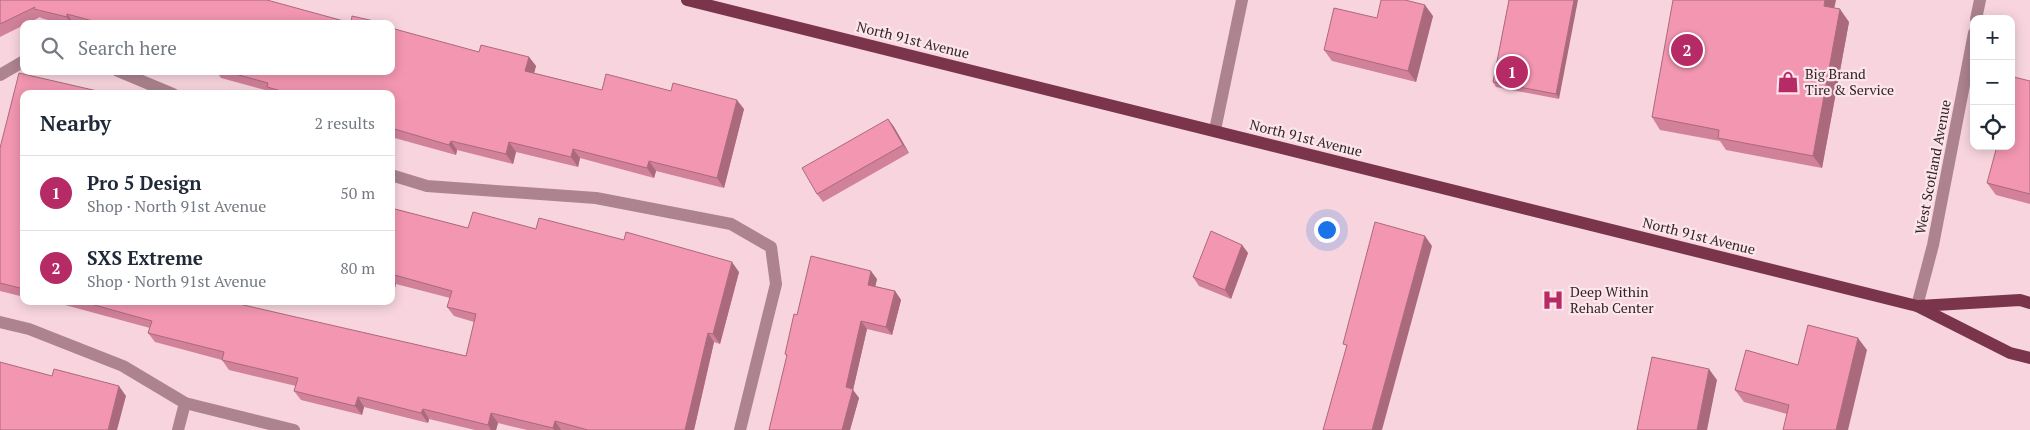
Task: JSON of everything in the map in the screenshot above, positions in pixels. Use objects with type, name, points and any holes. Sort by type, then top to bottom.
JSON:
[{"type":"main road","name":"North 91st Avenue","points":[[687,0],[1917,306],[2010,353],[2030,358]]},
{"type":"main road","name":"North 91st Avenue","points":[[1917,306],[2020,300],[2030,303]]},
{"type":"street","points":[[1215,130],[1242,0]]},
{"type":"street","points":[[1977,15],[1980,0]]},
{"type":"street","name":"West Scotland Avenue","points":[[1917,306],[1933,245],[1970,54]]},
{"type":"street","points":[[0,75],[20,63]]},
{"type":"street","points":[[128,75],[163,90]]},
{"type":"street","points":[[395,176],[427,186],[596,198],[731,224],[771,247],[776,284],[740,430]]},
{"type":"street","points":[[0,322],[29,329],[123,366],[185,403],[294,430]]},
{"type":"street","points":[[178,430],[185,403]]},
{"type":"building","points":[[0,0],[267,0],[340,20],[89,20],[67,14],[67,17],[34,9],[35,7],[0,24]]},
{"type":"building","points":[[1381,0],[1405,0],[1425,5],[1408,71],[1324,50],[1334,8],[1377,18]]},
{"type":"building","points":[[1509,0],[1574,0],[1556,94],[1493,82]]},
{"type":"building","points":[[1673,0],[1825,0],[1824,6],[1840,9],[1813,156],[1718,138],[1719,130],[1652,117]]},
{"type":"building","points":[[352,16],[370,20],[351,20]]},
{"type":"building","points":[[395,29],[479,52],[481,45],[529,57],[525,71],[602,90],[606,74],[671,91],[673,83],[737,100],[717,178],[649,161],[647,168],[573,149],[571,157],[509,142],[506,154],[451,141],[449,145],[395,129],[395,90],[278,90],[267,87],[268,83],[239,75],[395,75]]},
{"type":"building","points":[[19,73],[20,75],[28,75],[93,90],[20,90],[20,288],[0,283],[0,148]]},
{"type":"building","points":[[2015,77],[2030,81],[2030,194],[1987,183],[1996,150],[2015,150]]},
{"type":"building","points":[[888,119],[903,145],[817,194],[802,168]]},
{"type":"building","points":[[395,209],[468,228],[473,212],[536,229],[539,218],[624,240],[626,232],[732,262],[713,334],[708,333],[685,430],[588,430],[555,421],[553,428],[491,413],[488,425],[423,409],[421,413],[358,397],[355,406],[294,391],[298,378],[222,360],[224,352],[148,333],[152,321],[94,305],[243,305],[466,356],[476,314],[447,307],[452,291],[395,275]]},
{"type":"building","points":[[1375,222],[1425,236],[1372,430],[1323,430],[1347,345],[1343,344]]},
{"type":"building","points":[[1211,231],[1242,245],[1225,290],[1193,277]]},
{"type":"building","points":[[811,256],[871,271],[868,285],[895,291],[886,327],[861,321],[846,387],[853,389],[842,430],[769,430],[787,355],[785,354],[794,314],[797,315]]},
{"type":"building","points":[[1808,325],[1858,338],[1836,430],[1783,430],[1789,405],[1735,390],[1746,350],[1798,365]]},
{"type":"building","points":[[1652,357],[1709,369],[1697,430],[1637,430]]},
{"type":"building","points":[[0,362],[52,376],[54,369],[119,386],[108,430],[0,430]]},
{"type":"place","name":"SXS Extreme","points":[[1687,50]]},
{"type":"place","name":"Pro 5 Design","points":[[1512,72]]},
{"type":"place","name":"Big Brand Tire & Service","points":[[1788,82]]},
{"type":"place","name":"Deep Within Rehab Center","points":[[1553,300]]}]
